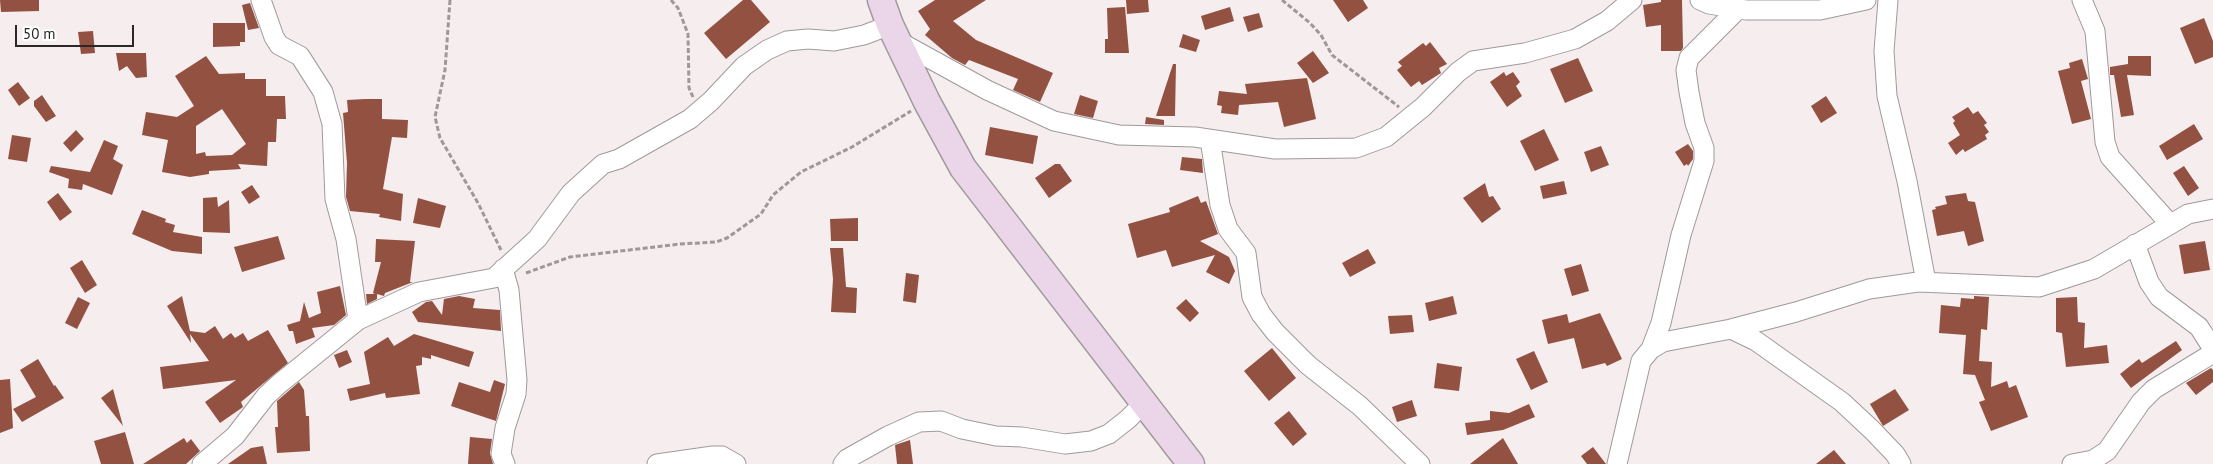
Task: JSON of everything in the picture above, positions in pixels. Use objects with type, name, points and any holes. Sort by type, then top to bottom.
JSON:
[{"type":"street","points":[[261,0],[274,36],[280,45],[300,56],[323,92],[328,108],[332,124],[335,198],[346,239],[358,320]]},
{"type":"street","points":[[881,0],[894,33],[927,102],[962,168],[1145,402],[1191,464]]},
{"type":"street","points":[[202,464],[235,436],[266,396],[358,320],[419,292],[494,278],[506,271],[537,239],[571,193],[603,164],[619,159],[682,124],[699,111],[744,66],[767,50],[787,41],[808,39],[834,41],[864,35],[894,33],[988,90],[1054,121],[1119,135],[1210,139],[1275,149],[1356,148],[1386,138],[1458,72],[1473,61],[1525,53],[1576,39],[1607,21],[1632,0]]},
{"type":"street","points":[[1700,0],[1709,4],[1738,9],[1820,10],[1841,3],[1866,0]]},
{"type":"street","points":[[1888,0],[1884,51],[1887,96],[1907,181],[1926,282]]},
{"type":"street","points":[[2082,0],[2095,31],[2104,142],[2110,157],[2170,224]]},
{"type":"street","points":[[1617,464],[1642,361],[1651,349],[1661,323],[1681,235],[1704,161],[1704,148],[1695,123],[1689,92],[1686,70],[1689,58],[1738,9]]},
{"type":"street","points":[[1210,139],[1220,205],[1228,229],[1246,253],[1252,297],[1261,314],[1275,332],[1308,365],[1360,406],[1420,464]]},
{"type":"street","points":[[1651,349],[1663,342],[1796,312],[1870,289],[1926,282],[2039,287],[2094,269],[2188,214],[2213,209]]},
{"type":"street","points":[[2072,464],[2093,460],[2107,451],[2141,402],[2154,389],[2213,351],[2199,327],[2159,297],[2149,282],[2136,244]]},
{"type":"street","points":[[505,464],[501,454],[505,428],[516,394],[517,380],[510,290],[506,271]]},
{"type":"street","points":[[1731,328],[1756,342],[1842,402],[1895,454],[1901,464]]},
{"type":"street","points":[[828,464],[845,461],[888,436],[919,422],[941,421],[962,429],[996,436],[1022,437],[1064,444],[1091,441],[1109,434],[1145,402]]},
{"type":"street","points":[[657,464],[713,456],[722,456],[736,464]]},
{"type":"path","points":[[450,0],[445,70],[436,117],[440,138],[478,203],[506,271],[547,266],[570,257],[680,244],[716,242],[727,238],[761,214],[773,195],[801,172],[852,147],[927,102]]},
{"type":"path","points":[[671,0],[678,8],[688,34],[690,88],[699,111]]},
{"type":"path","points":[[1282,0],[1310,23],[1321,36],[1332,55],[1360,78],[1390,98],[1410,118]]},
{"type":"building","points":[[0,0],[39,0],[39,11],[1,12]]},
{"type":"building","points":[[743,0],[751,0],[770,22],[726,59],[704,33]]},
{"type":"building","points":[[935,0],[986,0],[953,21],[976,40],[1053,73],[1040,102],[1013,90],[1018,79],[969,60],[965,65],[952,58],[925,35],[930,29],[918,11]]},
{"type":"building","points":[[1126,0],[1148,0],[1149,12],[1127,14]]},
{"type":"building","points":[[1333,0],[1363,0],[1368,8],[1348,22]]},
{"type":"building","points":[[1661,0],[1682,0],[1683,48],[1681,51],[1661,51],[1661,25],[1646,27],[1643,5],[1661,2]]},
{"type":"building","points":[[250,3],[259,28],[248,30],[242,5]]},
{"type":"building","points":[[1125,7],[1129,53],[1105,53],[1105,39],[1108,39],[1107,8]]},
{"type":"building","points":[[1230,7],[1234,21],[1205,30],[1201,16]]},
{"type":"building","points":[[1259,13],[1263,27],[1248,32],[1243,17]]},
{"type":"building","points":[[2204,18],[2213,41],[2213,57],[2195,64],[2180,28]]},
{"type":"building","points":[[213,23],[245,23],[245,42],[240,42],[240,46],[213,47]]},
{"type":"building","points":[[93,31],[95,53],[81,54],[78,32]]},
{"type":"building","points":[[1183,34],[1200,40],[1196,52],[1179,47]]},
{"type":"building","points":[[1430,42],[1447,64],[1439,68],[1441,73],[1422,85],[1419,81],[1411,87],[1397,70],[1402,66],[1398,62],[1423,43],[1426,46]]},
{"type":"building","points":[[1313,51],[1329,73],[1313,83],[1297,63]]},
{"type":"building","points":[[116,53],[146,53],[147,77],[136,78],[127,66],[119,71]]},
{"type":"building","points":[[206,56],[219,74],[245,73],[245,79],[266,79],[266,96],[285,96],[286,119],[277,119],[276,142],[268,142],[267,166],[238,164],[241,169],[209,171],[209,174],[190,177],[162,172],[168,140],[142,135],[146,112],[177,117],[194,106],[175,76]],"holes":[[[222,109],[246,144],[232,155],[206,156],[205,152],[196,154],[196,126]]]},
{"type":"building","points":[[2128,56],[2151,56],[2151,76],[2127,75],[2134,115],[2121,117],[2114,75],[2110,75],[2110,67],[2128,64]]},
{"type":"building","points":[[1578,58],[1593,91],[1565,103],[1550,69]]},
{"type":"building","points":[[2082,59],[2088,79],[2081,81],[2091,119],[2072,124],[2058,71],[2070,68],[2069,63]]},
{"type":"building","points":[[1173,64],[1176,64],[1175,116],[1156,116]]},
{"type":"building","points":[[1504,72],[1506,76],[1513,72],[1520,82],[1516,86],[1522,96],[1507,107],[1490,82]]},
{"type":"building","points":[[1307,78],[1316,119],[1284,127],[1278,102],[1239,105],[1238,115],[1221,113],[1222,106],[1217,105],[1219,91],[1247,94],[1245,84]]},
{"type":"building","points":[[18,82],[30,98],[19,106],[8,90]]},
{"type":"building","points":[[42,95],[56,116],[46,122],[34,106],[34,101]]},
{"type":"building","points":[[1080,95],[1098,101],[1093,118],[1074,114]]},
{"type":"building","points":[[1826,96],[1837,113],[1821,123],[1811,106]]},
{"type":"building","points":[[382,99],[382,119],[408,120],[407,138],[392,137],[383,189],[403,194],[401,221],[379,217],[380,214],[350,211],[346,197],[347,163],[343,113],[348,112],[347,100]]},
{"type":"building","points":[[1968,107],[1973,114],[1978,111],[1987,123],[1984,125],[1989,132],[1985,135],[1987,139],[1965,152],[1963,149],[1956,155],[1948,143],[1960,135],[1953,123],[1955,121],[1952,117]]},
{"type":"building","points":[[1146,117],[1164,120],[1164,125],[1145,124]]},
{"type":"building","points":[[2194,124],[2203,139],[2167,160],[2159,146]]},
{"type":"building","points":[[990,127],[1038,136],[1033,164],[985,155]]},
{"type":"building","points":[[1544,129],[1559,160],[1535,171],[1520,141]]},
{"type":"building","points":[[76,130],[84,139],[71,152],[63,143]]},
{"type":"building","points":[[12,135],[31,138],[27,162],[8,159]]},
{"type":"building","points":[[104,140],[118,146],[113,159],[123,165],[112,195],[83,184],[82,190],[68,188],[69,179],[49,172],[51,166],[90,172]]},
{"type":"building","points":[[1688,144],[1693,151],[1693,159],[1688,166],[1687,164],[1684,166],[1675,152]]},
{"type":"building","points":[[1601,146],[1609,165],[1591,172],[1584,152]]},
{"type":"building","points":[[1182,157],[1202,159],[1203,173],[1180,170]]},
{"type":"building","points":[[1055,164],[1060,164],[1072,181],[1049,198],[1035,178]]},
{"type":"building","points":[[2184,166],[2199,188],[2188,196],[2173,173]]},
{"type":"building","points":[[1564,181],[1567,194],[1543,199],[1540,186]]},
{"type":"building","points":[[1485,183],[1489,197],[1493,196],[1501,209],[1482,223],[1463,198]]},
{"type":"building","points":[[252,185],[260,197],[249,204],[241,192]]},
{"type":"building","points":[[58,193],[72,212],[60,221],[47,202]]},
{"type":"building","points":[[1966,193],[1968,201],[1975,202],[1984,241],[1968,246],[1964,231],[1937,236],[1932,210],[1936,209],[1935,207],[1947,204],[1945,196]]},
{"type":"building","points":[[1198,196],[1201,203],[1206,201],[1218,234],[1200,241],[1229,257],[1235,271],[1229,284],[1206,272],[1215,255],[1172,267],[1166,250],[1137,258],[1128,224],[1170,212],[1169,208]]},
{"type":"building","points":[[217,197],[218,207],[229,200],[230,233],[203,232],[203,198]]},
{"type":"building","points":[[418,198],[446,206],[440,228],[413,223]]},
{"type":"building","points":[[142,210],[166,219],[165,222],[175,225],[173,232],[202,237],[202,254],[172,251],[132,234]]},
{"type":"building","points":[[858,218],[858,241],[831,241],[830,219]]},
{"type":"building","points":[[278,236],[285,259],[242,272],[234,247]]},
{"type":"building","points":[[376,239],[415,241],[410,282],[413,282],[385,293],[384,296],[377,294],[377,299],[367,304],[366,294],[375,294],[373,293],[381,262],[375,262]]},
{"type":"building","points":[[2205,241],[2210,270],[2184,274],[2179,245]]},
{"type":"building","points":[[830,248],[843,248],[846,287],[857,288],[856,313],[831,312],[833,279]]},
{"type":"building","points":[[1368,249],[1376,263],[1350,277],[1342,263]]},
{"type":"building","points":[[82,260],[97,285],[85,293],[70,268]]},
{"type":"building","points":[[1581,264],[1589,291],[1572,296],[1564,269]]},
{"type":"building","points":[[906,273],[919,275],[916,303],[903,301]]},
{"type":"building","points":[[340,286],[346,315],[334,325],[312,328],[315,337],[296,344],[293,331],[289,331],[287,325],[300,321],[304,302],[309,318],[321,313],[317,292]]},
{"type":"building","points":[[182,296],[190,331],[205,333],[215,326],[223,339],[231,333],[235,338],[243,333],[248,341],[268,330],[288,363],[241,402],[243,407],[220,423],[205,402],[236,380],[163,389],[160,367],[209,361],[190,334],[191,343],[167,306]]},
{"type":"building","points":[[459,296],[475,299],[473,308],[500,310],[501,331],[418,322],[412,312],[426,302],[432,301],[442,315],[444,299]]},
{"type":"building","points":[[1453,296],[1457,314],[1429,321],[1425,303]]},
{"type":"building","points":[[1974,296],[1989,297],[1987,330],[1981,329],[1979,361],[1992,362],[1991,387],[2007,381],[2009,388],[2016,385],[2028,417],[1991,431],[1979,402],[1985,400],[1975,375],[1963,374],[1966,335],[1939,333],[1941,305],[1960,307],[1961,298],[1974,299]]},
{"type":"building","points":[[78,297],[90,303],[77,329],[65,323]]},
{"type":"building","points":[[2077,297],[2078,322],[2085,323],[2084,348],[2107,345],[2109,363],[2066,367],[2062,333],[2056,332],[2056,298]]},
{"type":"building","points":[[1186,299],[1199,313],[1190,322],[1176,308]]},
{"type":"building","points":[[1600,313],[1622,359],[1607,366],[1605,363],[1582,369],[1574,338],[1548,344],[1542,320],[1567,314],[1569,323]]},
{"type":"building","points":[[1412,315],[1414,332],[1390,334],[1388,316]]},
{"type":"building","points":[[414,334],[474,352],[469,367],[431,355],[431,359],[422,357],[422,365],[416,366],[420,394],[386,398],[385,393],[350,401],[347,389],[370,384],[364,352],[388,337],[394,346]]},
{"type":"building","points":[[2176,341],[2182,350],[2131,388],[2120,374],[2139,359],[2142,363]]},
{"type":"building","points":[[1272,348],[1296,378],[1269,401],[1244,371]]},
{"type":"building","points":[[347,350],[352,362],[339,368],[334,355]]},
{"type":"building","points":[[1534,351],[1548,382],[1531,390],[1516,359]]},
{"type":"building","points":[[38,359],[54,386],[64,398],[22,422],[13,409],[36,397],[20,370]]},
{"type":"building","points":[[1437,363],[1462,367],[1459,391],[1434,388]]},
{"type":"building","points":[[2211,368],[2213,370],[2213,382],[2196,395],[2186,383]]},
{"type":"building","points":[[10,379],[13,428],[0,433],[0,380]]},
{"type":"building","points":[[494,380],[505,384],[496,421],[451,406],[459,382],[490,392]]},
{"type":"building","points":[[299,382],[304,390],[306,416],[309,416],[310,451],[277,453],[275,427],[278,427],[277,401]]},
{"type":"building","points":[[113,389],[123,426],[101,398]]},
{"type":"building","points":[[1895,389],[1909,410],[1883,426],[1870,404]]},
{"type":"building","points":[[1412,400],[1417,416],[1397,422],[1392,407]]},
{"type":"building","points":[[1529,404],[1535,417],[1503,430],[1467,435],[1465,423],[1490,420],[1490,411],[1509,413]]},
{"type":"building","points":[[1289,411],[1307,434],[1293,446],[1274,423]]},
{"type":"building","points":[[125,432],[134,464],[101,464],[94,441]]},
{"type":"building","points":[[470,437],[492,439],[490,453],[493,464],[468,464]]},
{"type":"building","points":[[184,438],[187,443],[191,439],[200,451],[186,464],[143,464]]},
{"type":"building","points":[[1503,438],[1518,464],[1470,464]]},
{"type":"building","points":[[910,440],[913,464],[897,464],[895,445]]},
{"type":"building","points":[[263,446],[267,464],[228,464],[251,448]]},
{"type":"building","points":[[1593,447],[1606,464],[1587,464],[1581,456]]},
{"type":"building","points":[[1834,450],[1846,464],[1816,464]]}]
